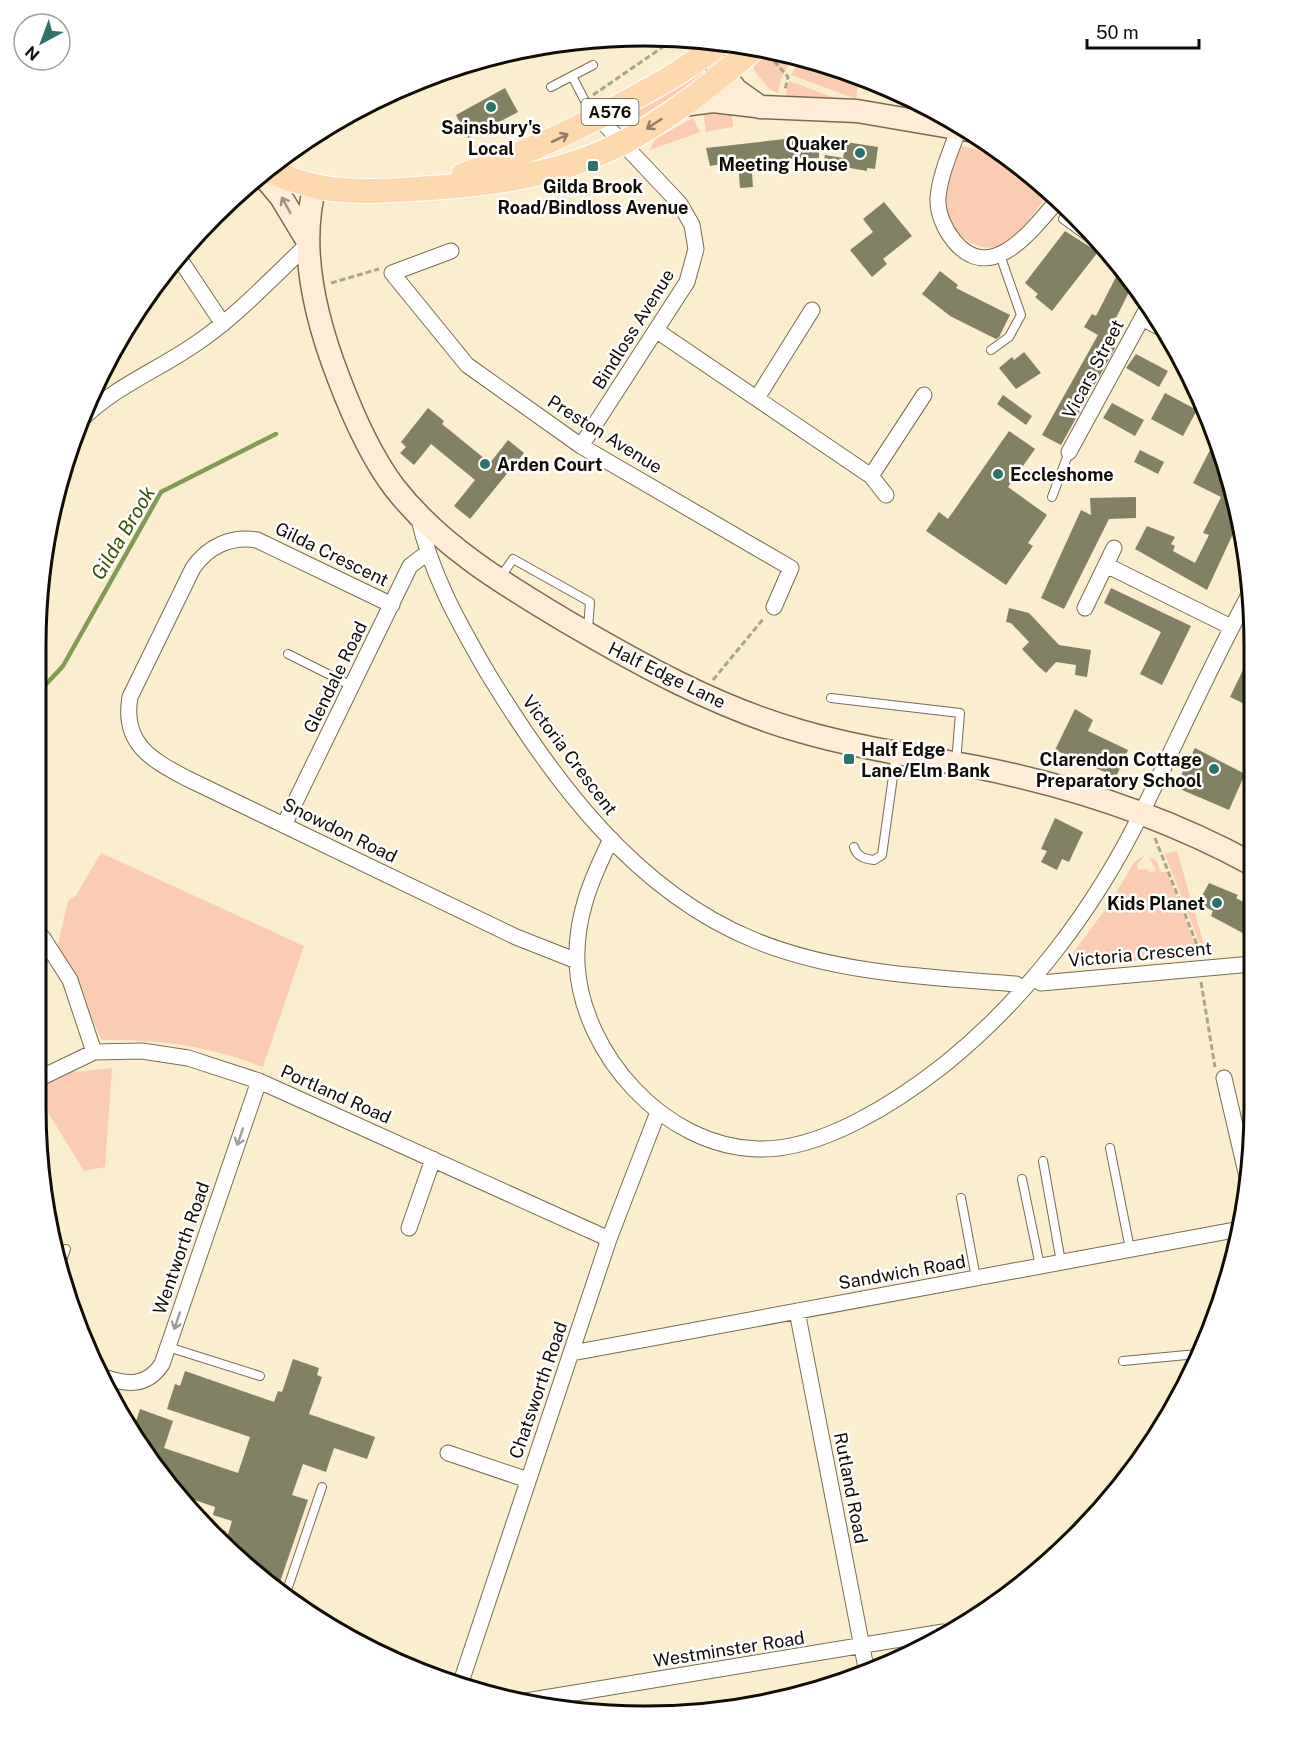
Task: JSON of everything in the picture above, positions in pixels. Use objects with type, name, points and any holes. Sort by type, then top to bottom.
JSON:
[{"type":"main road","name":"A576","points":[[430,188],[526,153],[592,109],[689,67],[710,51]]},
{"type":"main road","points":[[716,51],[723,74],[742,96],[760,107]]},
{"type":"main road","name":"A576","points":[[277,174],[315,186],[386,192],[472,186],[552,169],[624,142],[683,105],[723,74],[758,57]]},
{"type":"main road","points":[[683,105],[713,101],[760,107],[857,111],[942,125]]},
{"type":"main road","points":[[268,181],[281,196],[308,242]]},
{"type":"main road","name":"Half Edge Lane","points":[[315,186],[308,215],[308,242],[314,288],[333,364],[356,421],[387,477],[417,512],[463,554],[498,581],[641,666],[798,731],[1062,788],[1142,813],[1201,837],[1244,860]]},
{"type":"street","name":"Bindloss Avenue","points":[[581,446],[657,331],[692,272],[696,249],[695,237],[680,204],[592,109]]},
{"type":"street","points":[[960,136],[942,179],[938,200],[945,228],[963,250],[985,257],[1000,255],[1024,239],[1052,207]]},
{"type":"street","points":[[95,409],[119,390],[193,346],[223,324],[308,242]]},
{"type":"street","points":[[392,273],[451,251]]},
{"type":"street","points":[[184,265],[223,324]]},
{"type":"street","name":"Preston Avenue","points":[[392,273],[467,365],[581,446],[791,568],[774,608]]},
{"type":"street","points":[[757,398],[812,310]]},
{"type":"street","name":"Vicars Street","points":[[1069,452],[1144,313]]},
{"type":"street","points":[[657,331],[871,476],[886,495]]},
{"type":"street","points":[[871,476],[924,395]]},
{"type":"street","name":"Victoria Crescent","points":[[417,512],[427,553],[467,637],[507,704],[567,789],[611,839],[663,886],[721,925],[774,948],[850,968],[1016,984],[1023,990]]},
{"type":"street","name":"Gilda Crescent","points":[[130,697],[194,568],[204,555],[224,543],[246,538],[270,544],[392,605]]},
{"type":"street","points":[[1085,608],[1114,548]]},
{"type":"street","name":"Glendale Road","points":[[284,825],[411,566],[427,553]]},
{"type":"street","points":[[1106,565],[1231,627]]},
{"type":"street","points":[[611,839],[587,889],[582,908],[577,961],[584,1000],[609,1055],[626,1080],[658,1112],[698,1134],[737,1146],[757,1149],[778,1148],[821,1136],[859,1119],[916,1085],[962,1049],[1023,990],[1067,936],[1094,896],[1142,813],[1243,605]]},
{"type":"street","name":"Snowdon Road","points":[[130,697],[129,711],[132,731],[137,742],[151,758],[516,938],[577,961]]},
{"type":"street","points":[[46,943],[70,980],[94,1052]]},
{"type":"street","name":"Victoria Crescent","points":[[1034,977],[1041,983],[1244,965]]},
{"type":"street","name":"Portland Road","points":[[46,1075],[94,1052],[141,1051],[188,1058],[259,1081],[609,1239]]},
{"type":"street","points":[[1224,1078],[1242,1155]]},
{"type":"street","name":"Wentworth Road","points":[[112,1379],[135,1384],[147,1380],[156,1373],[168,1347],[259,1081]]},
{"type":"street","name":"Chatsworth Road","points":[[462,1677],[609,1239],[658,1112]]},
{"type":"street","points":[[410,1228],[433,1159]]},
{"type":"street","name":"Sandwich Road","points":[[572,1353],[1231,1231]]},
{"type":"street","name":"Rutland Road","points":[[797,1311],[865,1664]]},
{"type":"street","points":[[448,1453],[528,1480]]},
{"type":"street","name":"Westminster Road","points":[[550,1697],[926,1635]]},
{"type":"lane","points":[[551,87],[593,65]]},
{"type":"lane","points":[[572,76],[592,109]]},
{"type":"lane","points":[[991,350],[1009,337],[1021,315],[1000,255]]},
{"type":"lane","points":[[1052,497],[1069,452]]},
{"type":"lane","points":[[288,654],[352,686]]},
{"type":"lane","points":[[831,698],[960,713],[956,764]]},
{"type":"lane","points":[[854,847],[859,856],[865,859],[874,860],[882,855],[896,754]]},
{"type":"lane","points":[[1110,1148],[1130,1249]]},
{"type":"lane","points":[[1043,1161],[1061,1262]]},
{"type":"lane","points":[[1022,1179],[1040,1266]]},
{"type":"lane","points":[[962,1198],[976,1278]]},
{"type":"lane","points":[[168,1347],[260,1376]]},
{"type":"lane","points":[[1123,1360],[1191,1355]]},
{"type":"lane","points":[[288,1587],[322,1487]]},
{"type":"path","points":[[592,109],[664,47]]},
{"type":"path","points":[[771,60],[788,76]]},
{"type":"path","points":[[314,288],[377,268],[392,273]]},
{"type":"path","points":[[703,693],[751,631],[774,608]]},
{"type":"path","points":[[1142,813],[1157,841],[1203,968],[1215,1066],[1224,1078]]},
{"type":"shaded area","points":[[762,58],[789,64],[781,79],[778,93],[769,89],[754,70],[754,64]]},
{"type":"shaded area","points":[[796,66],[838,78],[858,85],[856,99],[791,75]]},
{"type":"shaded area","points":[[699,71],[704,74],[700,79],[632,122],[627,111]]},
{"type":"shaded area","points":[[789,81],[843,101],[785,99]]},
{"type":"shaded area","points":[[703,112],[732,112],[733,127],[706,132]]},
{"type":"shaded area","points":[[693,118],[700,132],[650,150],[655,139]]},
{"type":"shaded area","points":[[958,145],[985,152],[1045,199],[1016,234],[1001,245],[992,248],[972,243],[955,230],[944,212],[942,203]]},
{"type":"shaded area","points":[[1177,851],[1207,955],[1204,955],[1165,854]]},
{"type":"shaded area","points":[[101,853],[304,946],[263,1067],[184,1045],[102,1040],[57,948],[68,901],[76,895]]},
{"type":"shaded area","points":[[1145,855],[1137,865],[1138,870],[1146,869],[1152,873],[1156,870],[1149,857],[1156,860],[1161,872],[1167,872],[1199,955],[1077,966],[1073,953],[1111,902],[1134,862]]},
{"type":"shaded area","points":[[112,1068],[105,1167],[84,1171],[46,1110],[46,1081],[65,1073]]},
{"type":"building","points":[[505,88],[518,112],[468,138],[456,115]]},
{"type":"building","points":[[785,139],[819,139],[819,158],[751,160],[753,187],[740,188],[738,161],[710,166],[706,148]]},
{"type":"building","points":[[846,142],[878,147],[875,169],[867,168],[867,171],[844,167],[843,172],[822,169],[825,155],[843,158]]},
{"type":"building","points":[[884,202],[912,236],[883,259],[887,264],[872,277],[850,250],[873,232],[863,219]]},
{"type":"building","points":[[1065,231],[1097,253],[1052,311],[1035,297],[1038,294],[1025,283]]},
{"type":"building","points":[[940,271],[958,285],[956,288],[1010,315],[999,337],[996,339],[950,316],[922,294]]},
{"type":"building","points":[[1117,276],[1129,292],[1110,330],[1114,333],[1108,344],[1115,348],[1061,445],[1042,435],[1098,335],[1084,327],[1092,314],[1096,316]]},
{"type":"building","points":[[1024,352],[1041,373],[1016,389],[999,368],[1012,357],[1014,360]]},
{"type":"building","points":[[1136,354],[1168,371],[1159,387],[1126,368]]},
{"type":"building","points":[[1165,393],[1197,411],[1183,436],[1151,419]]},
{"type":"building","points":[[1003,395],[1032,416],[1026,425],[997,404]]},
{"type":"building","points":[[1112,403],[1144,420],[1135,436],[1103,418]]},
{"type":"building","name":"Arden Court","points":[[428,408],[444,421],[442,424],[490,463],[508,440],[524,453],[470,519],[454,506],[475,480],[431,444],[414,465],[400,453],[406,447],[401,442]]},
{"type":"building","points":[[1009,431],[1035,449],[1008,487],[1047,515],[1028,543],[1033,546],[1006,585],[926,531],[939,512],[948,519]]},
{"type":"building","points":[[1140,450],[1164,462],[1158,474],[1134,462]]},
{"type":"building","points":[[1210,450],[1213,453],[1224,490],[1234,533],[1207,590],[1135,549],[1147,526],[1175,537],[1171,544],[1175,546],[1173,551],[1195,563],[1209,535],[1203,533],[1221,497],[1193,483]]},
{"type":"building","points":[[1136,497],[1136,518],[1109,519],[1064,609],[1041,598],[1081,510],[1091,515],[1090,498]]},
{"type":"building","points":[[1111,588],[1191,626],[1162,685],[1140,674],[1161,632],[1104,603]]},
{"type":"building","points":[[1009,608],[1029,613],[1059,645],[1091,650],[1087,677],[1075,675],[1076,665],[1056,662],[1046,673],[1038,666],[1022,649],[1029,642],[1011,623],[1006,622]]},
{"type":"building","points":[[1244,668],[1244,704],[1230,697]]},
{"type":"building","points":[[1075,709],[1093,720],[1088,731],[1128,750],[1116,777],[1055,750]]},
{"type":"building","points":[[1195,748],[1244,773],[1229,810],[1175,787]]},
{"type":"building","points":[[1055,818],[1083,832],[1069,862],[1062,859],[1057,870],[1041,862],[1047,851],[1041,849]]},
{"type":"building","points":[[1209,883],[1238,895],[1236,898],[1244,902],[1244,934],[1211,916],[1213,911],[1198,903]]},
{"type":"building","points":[[293,1359],[319,1368],[317,1375],[322,1377],[309,1414],[375,1437],[367,1459],[334,1448],[326,1472],[303,1464],[292,1495],[308,1500],[280,1581],[228,1535],[232,1521],[213,1515],[215,1507],[194,1500],[170,1471],[136,1421],[140,1409],[173,1421],[164,1448],[238,1473],[250,1437],[167,1409],[175,1384],[180,1386],[185,1371],[274,1402],[278,1391],[282,1392]]},
{"type":"waterway","name":"Gilda Brook","points":[[46,684],[63,666],[161,492],[276,434]]},
{"type":"place","name":"Sainsbury's Local","points":[[491,107]]},
{"type":"place","name":"Quaker Meeting House","points":[[860,153]]},
{"type":"place","name":"Gilda Brook Road/Bindloss Avenue","points":[[593,166]]},
{"type":"place","name":"Arden Court","points":[[485,464]]},
{"type":"place","name":"Eccleshome","points":[[998,474]]},
{"type":"place","name":"Half Edge Lane/Elm Bank","points":[[849,759]]},
{"type":"place","name":"Clarendon Cottage Preparatory School","points":[[1214,769]]},
{"type":"place","name":"Kids Planet","points":[[1217,903]]}]
